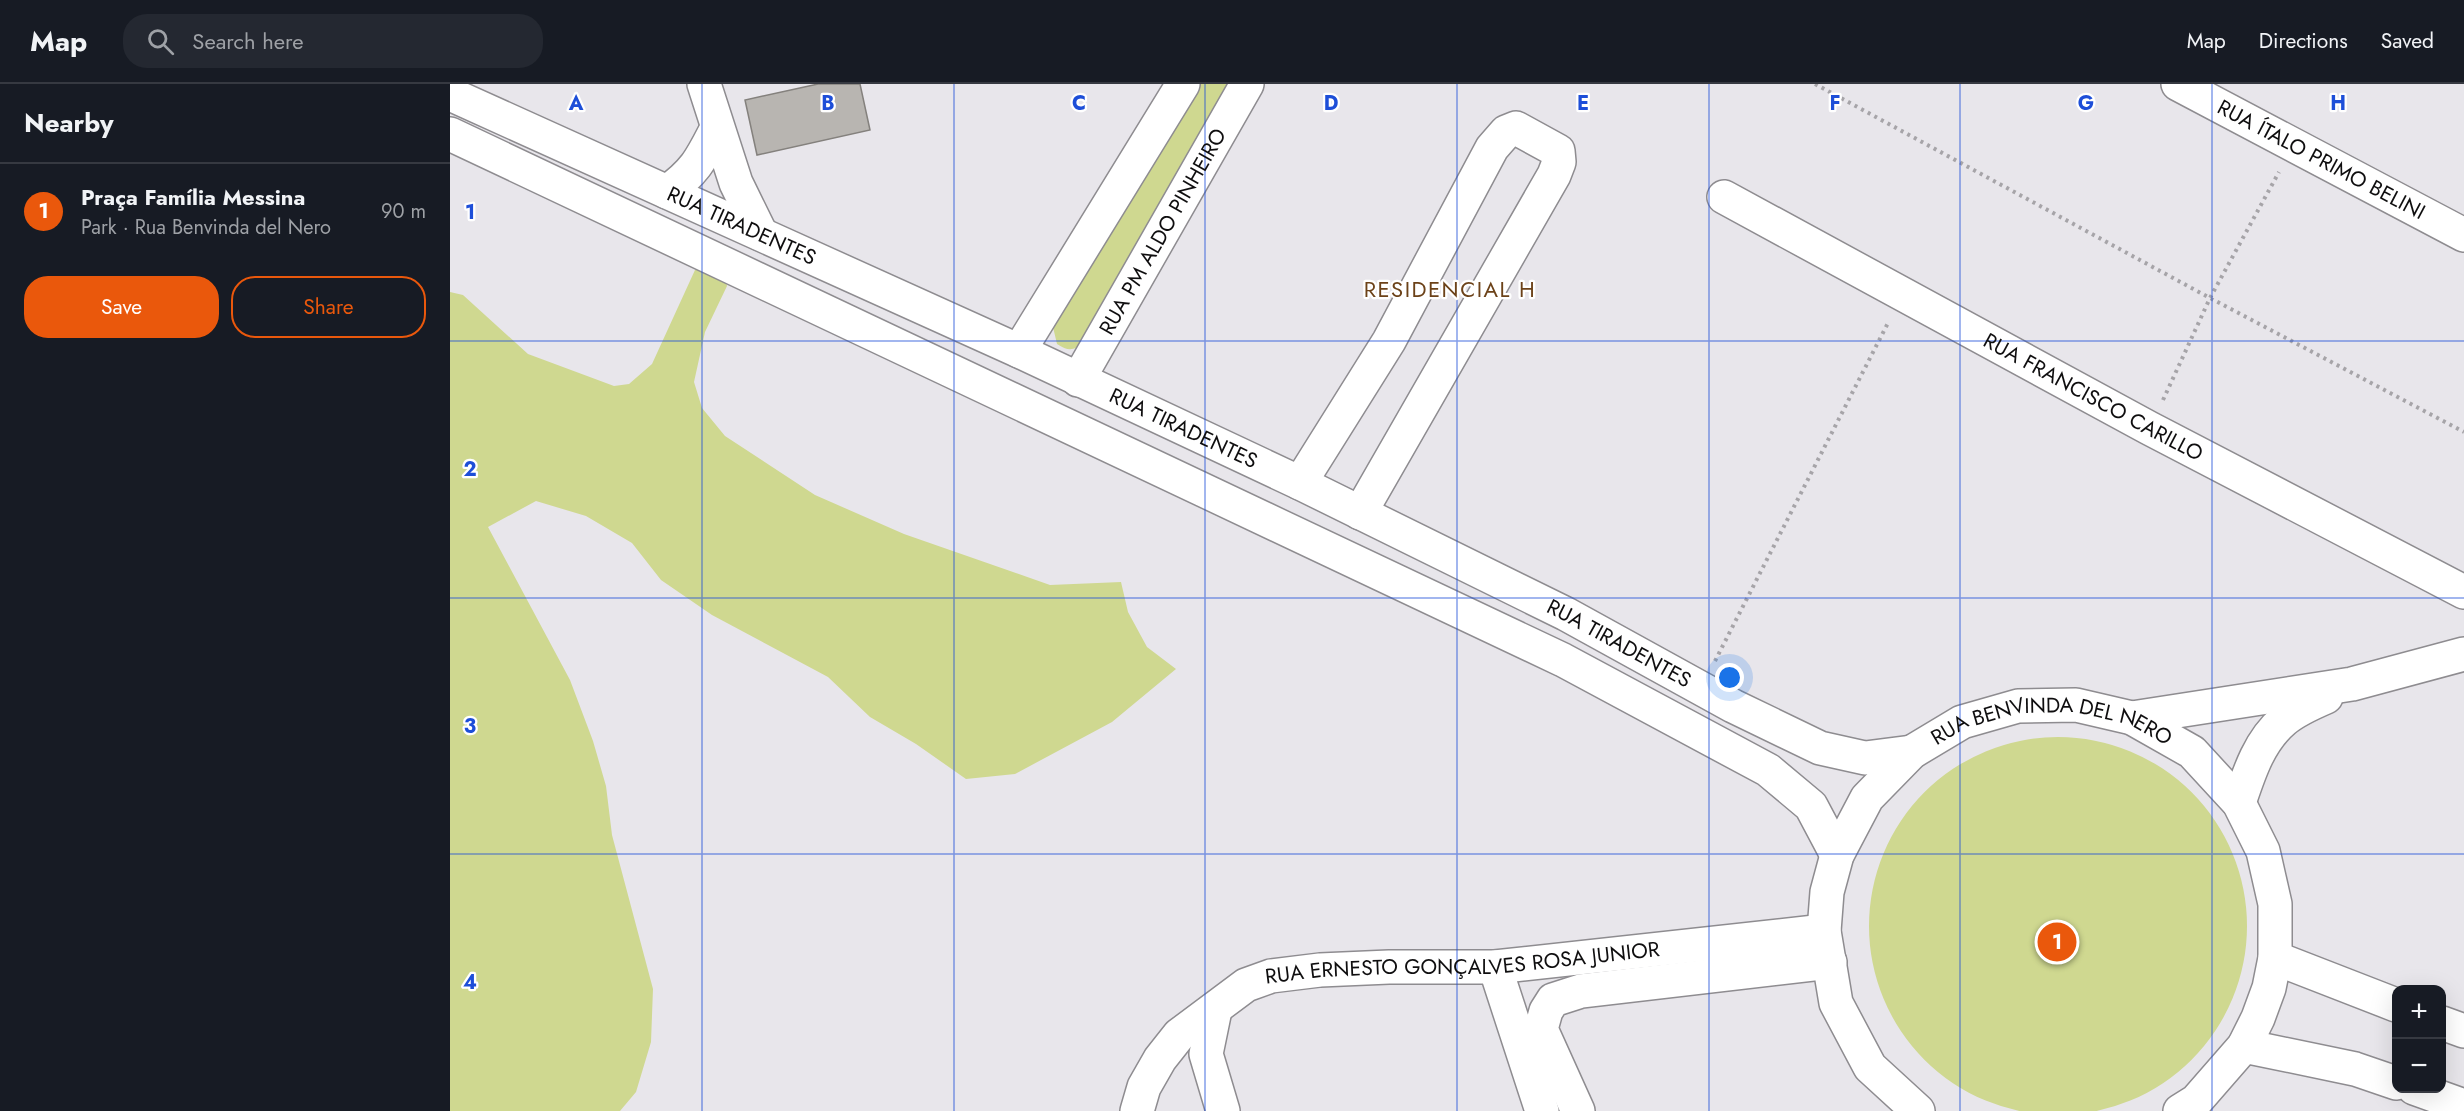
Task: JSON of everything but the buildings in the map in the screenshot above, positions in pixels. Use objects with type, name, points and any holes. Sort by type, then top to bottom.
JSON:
[{"type":"main road","points":[[704,84],[736,183],[761,234]]},
{"type":"main road","points":[[1018,351],[1183,84]]},
{"type":"main road","name":"RUA PM ALDO PINHEIRO","points":[[1078,380],[1247,84]]},
{"type":"main road","name":"RUA ÍTALO PRIMO BELINI","points":[[2178,84],[2464,235]]},
{"type":"main road","name":"RUA TIRADENTES","points":[[450,94],[1018,351],[1300,483],[1566,614],[1701,689],[1820,747],[1865,758],[1912,752]]},
{"type":"main road","points":[[667,192],[688,176],[701,161],[717,128]]},
{"type":"main road","points":[[1300,483],[1389,340],[1492,148],[1506,132],[1516,128],[1532,135],[1558,151],[1559,162],[1554,175],[1360,513]]},
{"type":"main road","name":"RUA TIRADENTES","points":[[450,134],[1563,660],[1768,770],[1810,806],[1837,855]]},
{"type":"main road","name":"RUA FRANCISCO CARILLO","points":[[1724,196],[2150,428],[2464,592]]},
{"type":"main road","points":[[2132,718],[2352,684],[2464,654]]},
{"type":"main road","points":[[2239,803],[2253,764],[2266,740],[2284,719],[2352,684]]},
{"type":"main road","name":"RUA BENVINDA DEL NERO","points":[[1918,1111],[1870,1067],[1836,1003],[1827,947],[1827,892],[1837,855],[1867,798],[1912,752],[1962,722],[2018,706],[2076,705],[2132,718],[2192,752],[2239,803],[2263,851],[2276,904],[2275,958],[2269,988],[2244,1046],[2196,1101],[2180,1111]]},
{"type":"main road","points":[[1578,1111],[1541,1029],[1546,1011],[1553,1000],[1581,991],[1827,947]]},
{"type":"main road","name":"RUA ERNESTO GONÇALVES ROSA JUNIOR","points":[[1137,1111],[1144,1087],[1160,1059],[1179,1035],[1246,985],[1271,976],[1320,970],[1389,967],[1495,967],[1827,947]]},
{"type":"main road","points":[[2275,958],[2392,1003]]},
{"type":"main road","points":[[1495,967],[1542,1111]]},
{"type":"main road","points":[[1215,1010],[1206,1054],[1223,1111]]},
{"type":"main road","points":[[2446,1024],[2464,1031]]},
{"type":"main road","points":[[2244,1046],[2355,1069],[2392,1081]]},
{"type":"main road","points":[[2426,1093],[2464,1106]]},
{"type":"path","points":[[1815,84],[2210,298],[2464,432]]},
{"type":"path","points":[[2150,428],[2210,298],[2294,145]]},
{"type":"path","points":[[1701,689],[1902,294]]},
{"type":"green space","points":[[1198,84],[1238,84],[1084,343],[1071,349],[1061,347],[1057,344],[1053,327]]},
{"type":"green space","points":[[695,270],[723,270],[727,286],[705,332],[694,382],[702,408],[725,436],[815,495],[904,534],[1050,585],[1121,582],[1128,612],[1147,647],[1176,669],[1112,722],[1015,774],[966,779],[916,744],[870,717],[828,677],[712,615],[661,580],[632,543],[586,516],[536,501],[488,527],[570,680],[593,741],[606,786],[612,835],[653,989],[651,1042],[636,1092],[620,1111],[450,1111],[450,292],[463,295],[528,354],[614,386],[629,384],[652,364]]},
{"type":"green space","points":[[2058,737],[2095,740],[2147,759],[2178,780],[2204,806],[2225,837],[2239,871],[2246,907],[2246,945],[2239,981],[2225,1015],[2204,1046],[2178,1072],[2147,1093],[2095,1112],[2021,1112],[1986,1101],[1953,1083],[1924,1060],[1901,1031],[1883,998],[1872,963],[1869,926],[1872,889],[1883,854],[1901,821],[1924,792],[1953,769],[1986,751],[2021,740]]},
{"type":"place","name":"Praça Família Messina","points":[[2057,942]]},
{"type":"district","name":"RESIDENCIAL H","points":[[1450,289]]}]
